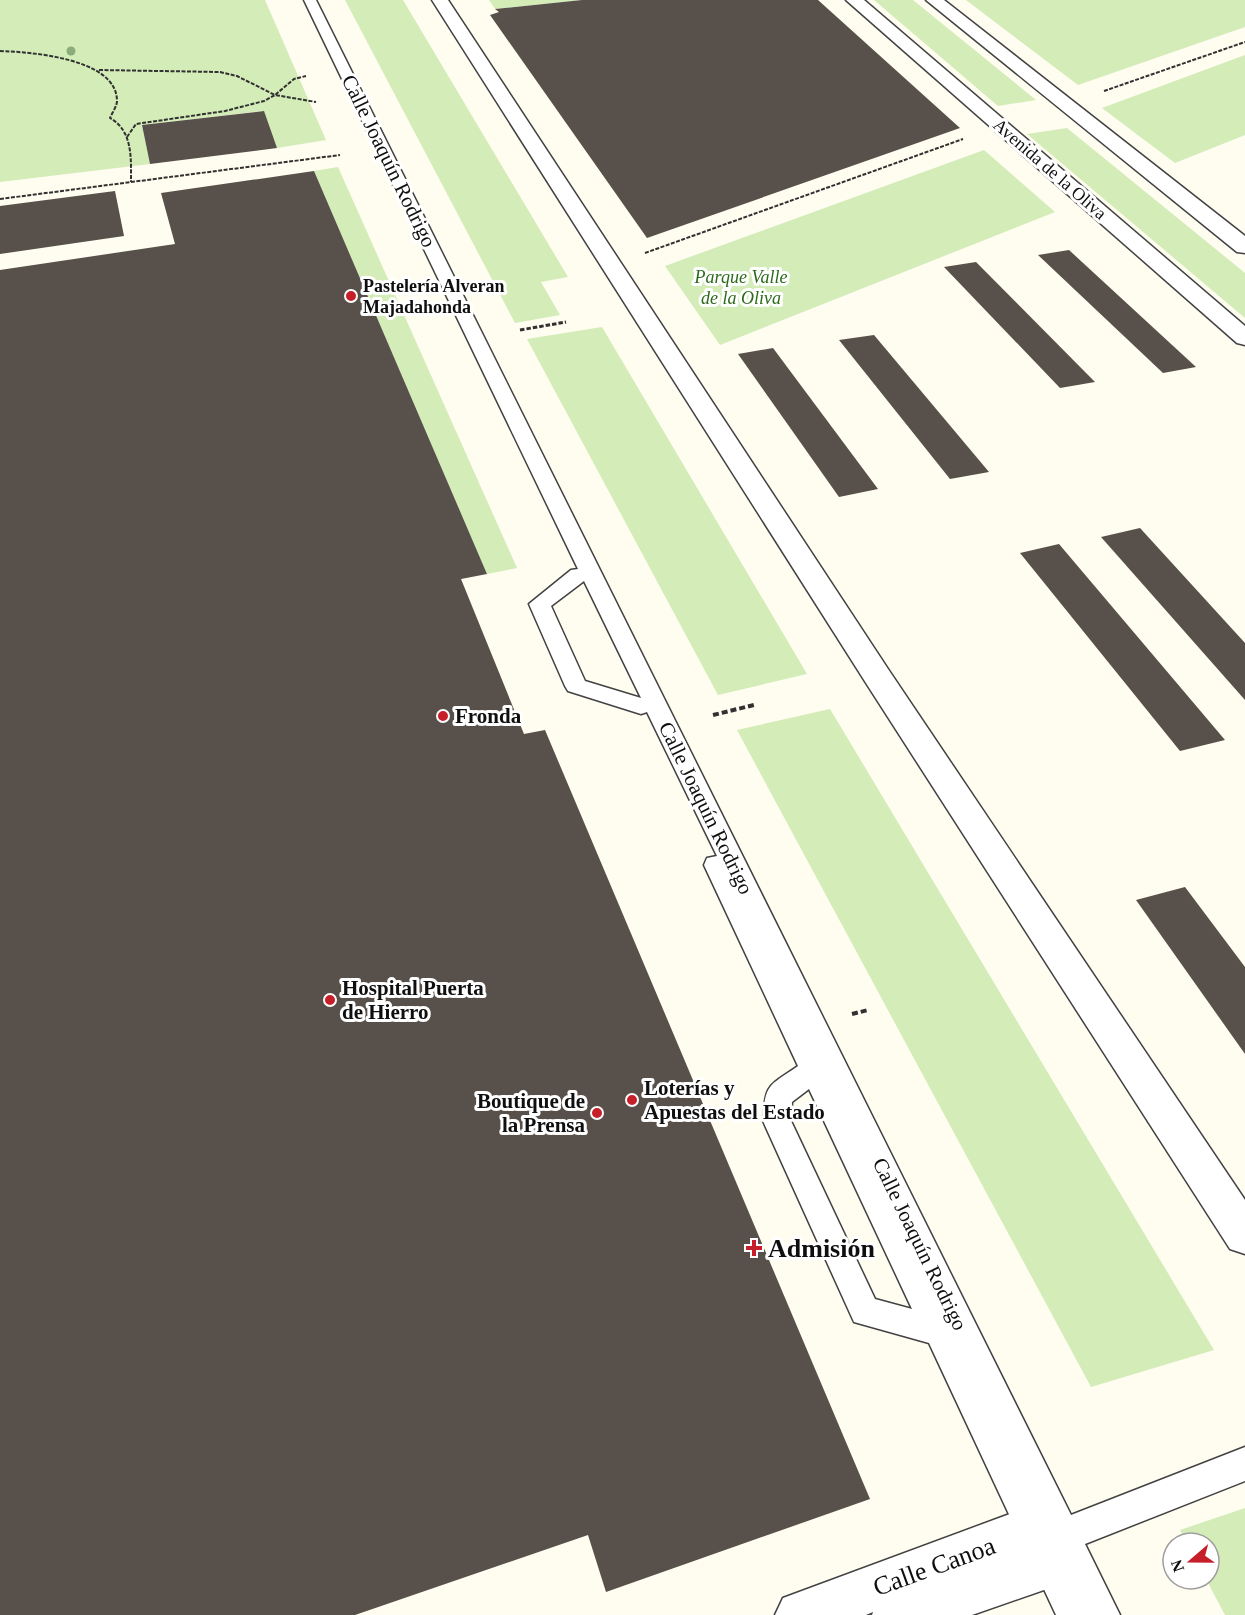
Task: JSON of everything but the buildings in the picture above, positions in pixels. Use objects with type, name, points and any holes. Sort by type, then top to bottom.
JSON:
[{"type":"street","points":[[440,0],[884,686],[1245,1235]]},
{"type":"street","name":"Avenida de la Oliva","points":[[854,0],[1245,338]]},
{"type":"street","points":[[934,0],[1245,247]]},
{"type":"street","name":"Calle Canoa","points":[[800,1615],[1049,1543]]},
{"type":"street","name":"Calle Canoa","points":[[897,1615],[1049,1543]]},
{"type":"lane","name":"Calle Joaquín Rodrigo","points":[[297,0],[641,705],[939,1331],[1049,1543],[1102,1615]]},
{"type":"lane","name":"Calle Joaquín Rodrigo","points":[[310,0],[1049,1543],[1075,1615]]},
{"type":"lane","points":[[578,575],[540,604],[576,686],[641,705]]},
{"type":"lane","points":[[814,1070],[778,1096],[777,1121],[865,1311],[939,1331]]},
{"type":"lane","points":[[1049,1543],[1245,1464]]},
{"type":"path","points":[[1095,94],[1245,42]]},
{"type":"path","points":[[0,51],[46,53],[98,70],[220,72],[237,76],[275,95],[316,102]]},
{"type":"path","points":[[98,70],[115,91],[117,101],[110,118],[122,126],[126,138],[130,153],[131,182]]},
{"type":"path","points":[[126,138],[136,124],[225,111],[264,101],[294,79],[306,76]]},
{"type":"path","points":[[639,255],[963,139]]},
{"type":"path","points":[[0,200],[340,155]]},
{"type":"path","points":[[520,330],[566,322]]},
{"type":"path","points":[[713,715],[754,705]]},
{"type":"green space","points":[[0,0],[265,0],[326,140],[277,148],[263,111],[142,125],[150,164],[0,182]]},
{"type":"green space","points":[[345,0],[403,0],[568,277],[541,282],[560,315],[515,323]]},
{"type":"green space","points":[[489,0],[582,0],[495,9]]},
{"type":"green space","points":[[874,0],[913,0],[1036,100],[998,106]]},
{"type":"green space","points":[[966,0],[1245,0],[1245,27],[1078,85]]},
{"type":"green space","points":[[1245,55],[1245,135],[1175,163],[1102,108]]},
{"type":"green space","points":[[1067,128],[1245,273],[1245,318],[1027,134]]},
{"type":"green space","name":"Parque Valle de la Oliva","points":[[984,150],[1055,212],[720,345],[665,266]]},
{"type":"green space","points":[[338,167],[517,568],[487,574],[314,171]]},
{"type":"green space","points":[[602,327],[807,674],[718,695],[527,339]]},
{"type":"green space","points":[[830,709],[1214,1350],[1091,1387],[737,730]]},
{"type":"green space","points":[[1245,1508],[1245,1615],[1225,1615],[1212,1591],[1221,1591],[1221,1531],[1180,1530]]},
{"type":"place","name":"Pastelería Alveran Majadahonda","points":[[351,296]]},
{"type":"place","name":"Fronda","points":[[443,716]]},
{"type":"place","name":"Hospital Puerta de Hierro","points":[[330,1000]]},
{"type":"place","name":"Loterías y Apuestas del Estado","points":[[632,1100]]},
{"type":"place","name":"Boutique de la Prensa","points":[[597,1113]]},
{"type":"place","name":"Admisión","points":[[754,1248]]}]
